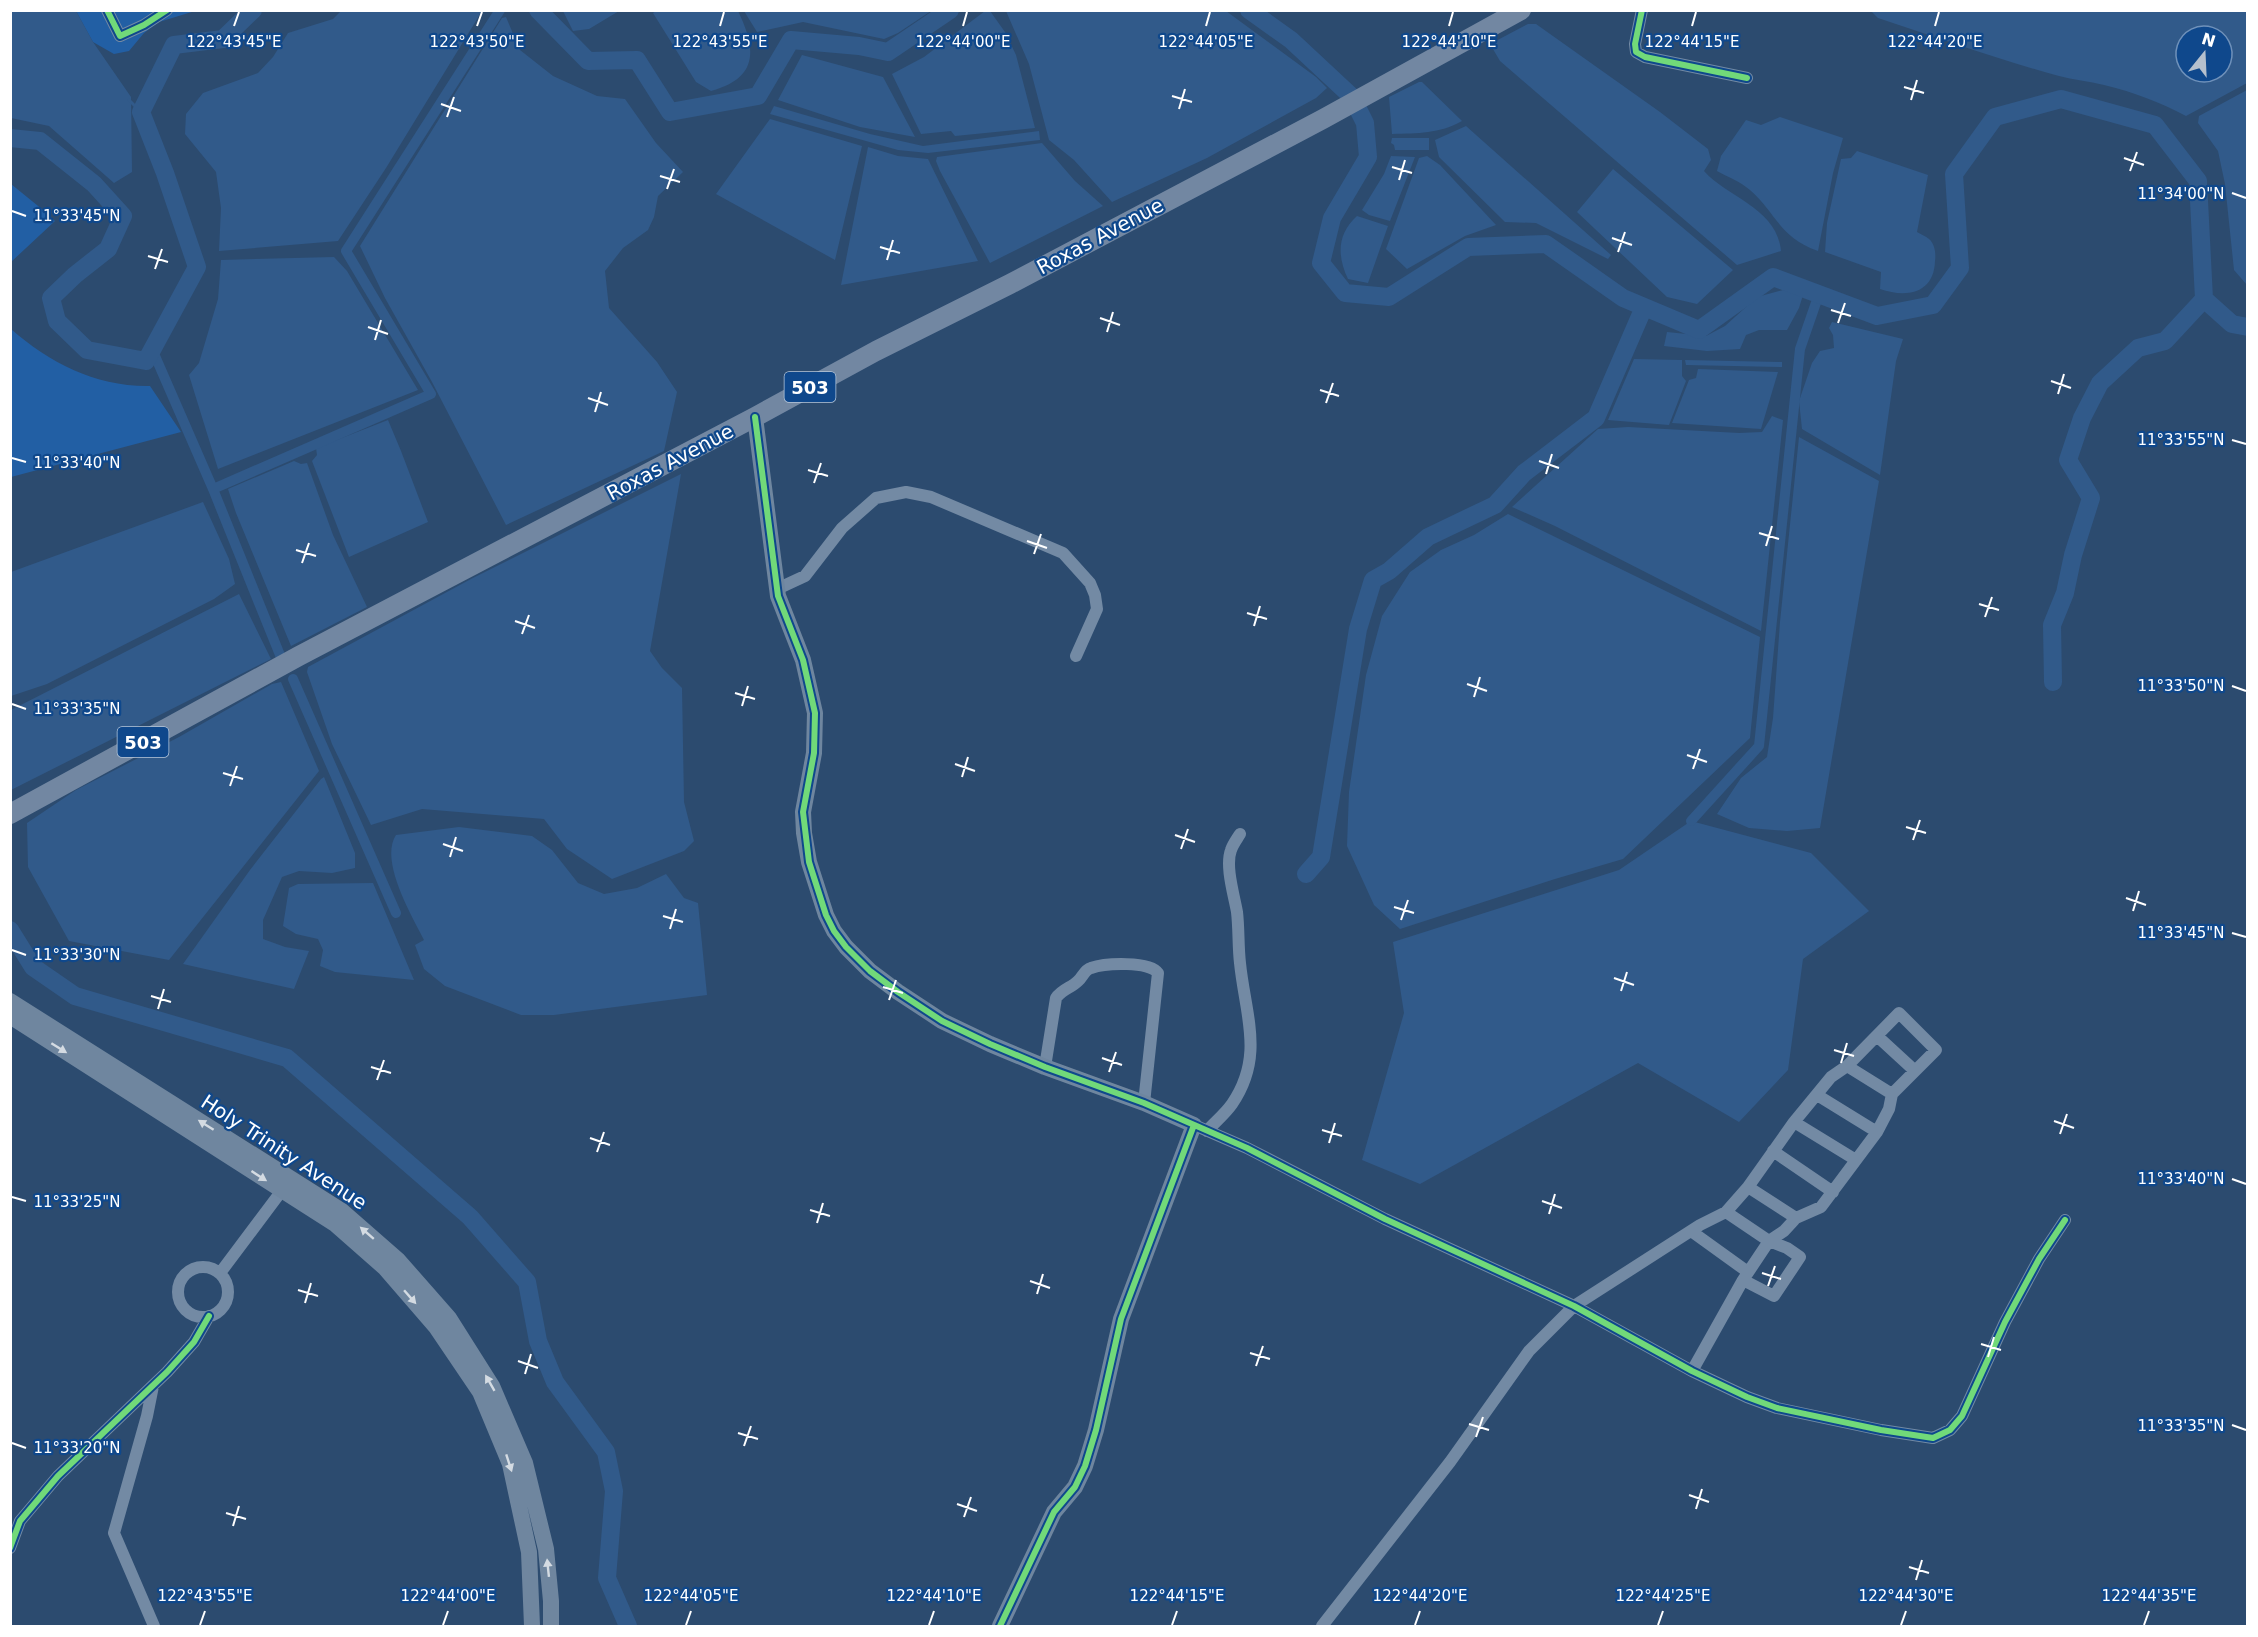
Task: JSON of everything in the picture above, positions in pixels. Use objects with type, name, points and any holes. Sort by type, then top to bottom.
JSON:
[{"type":"main road","name":"Roxas Avenue","points":[[10,814],[298,656],[755,417],[876,351],[1010,284],[1323,119],[1521,10]]},
{"type":"main road","points":[[755,417],[777,589],[810,686],[816,736],[803,813],[808,862],[826,915],[834,931],[870,971],[942,1021],[990,1044],[1144,1102],[1201,1128],[1121,1319],[1086,1466],[1075,1487],[1054,1512],[1000,1626]]},
{"type":"main road","name":"Holy Trinity Avenue","points":[[10,1001],[286,1184],[386,1268],[436,1327],[480,1392],[510,1464],[529,1552],[532,1626]]},
{"type":"main road","name":"Holy Trinity Avenue","points":[[10,1016],[286,1184],[342,1211],[398,1260],[448,1318],[492,1386],[528,1473],[546,1550],[551,1626]]},
{"type":"street","points":[[107,10],[120,36],[144,25],[167,10]]},
{"type":"street","points":[[1642,10],[1635,44],[1636,52],[1645,57],[1747,78]]},
{"type":"street","points":[[777,589],[805,576],[842,528],[876,498],[906,492],[931,497],[1063,553],[1090,583],[1097,609],[1076,656]]},
{"type":"street","points":[[1240,834],[1231,849],[1228,861],[1238,918],[1240,963],[1252,1048],[1239,1092],[1231,1105],[1201,1128],[1247,1148],[1384,1220],[1574,1306],[1692,1371],[1777,1408],[1881,1430],[1934,1437],[1950,1430],[1962,1416],[2005,1322],[2039,1259],[2065,1220]]},
{"type":"street","points":[[1046,1067],[1056,998],[1060,992],[1076,983],[1086,970],[1092,968],[1112,965],[1148,965],[1155,968],[1158,973],[1144,1102]]},
{"type":"street","points":[[1322,1626],[1450,1462],[1529,1351],[1574,1306],[1691,1231],[1725,1212],[1748,1187],[1794,1122],[1831,1077],[1847,1066],[1899,1012],[1936,1050],[1892,1094],[1889,1109],[1877,1132],[1821,1207],[1796,1218],[1784,1231],[1769,1241],[1745,1276],[1692,1371]]},
{"type":"street","points":[[1877,1036],[1914,1070]]},
{"type":"street","points":[[1847,1066],[1892,1094]]},
{"type":"street","points":[[1817,1095],[1877,1132]]},
{"type":"street","points":[[1794,1122],[1856,1160]]},
{"type":"street","points":[[1773,1151],[1833,1192]]},
{"type":"street","points":[[220,1273],[286,1184]]},
{"type":"street","points":[[1748,1187],[1796,1218]]},
{"type":"street","points":[[1691,1231],[1745,1276],[1774,1296],[1800,1257],[1787,1248],[1769,1241],[1725,1212]]},
{"type":"street","points":[[203,1266],[220,1273],[226,1281],[228,1296],[223,1308],[209,1316],[200,1317],[183,1308],[177,1290],[185,1274],[193,1268],[203,1266]]},
{"type":"street","points":[[10,1548],[20,1521],[58,1476],[153,1386],[194,1342],[209,1316]]},
{"type":"street","points":[[153,1386],[147,1416],[114,1533],[154,1626]]},
{"type":"shaded area","points":[[342,10],[482,11],[386,168],[338,241],[219,251],[221,208],[216,172],[185,134],[186,114],[203,93],[258,73],[273,57],[288,33],[333,19]]},
{"type":"shaded area","points":[[657,10],[738,11],[750,50],[745,70],[738,78],[711,91],[696,82],[653,13]]},
{"type":"shaded area","points":[[10,11],[76,11],[93,42],[131,97],[132,172],[114,183],[49,126],[11,118]]},
{"type":"shaded area","points":[[76,11],[195,11],[159,22],[144,33],[129,51],[114,54],[93,42]]},
{"type":"shaded area","points":[[563,11],[619,11],[589,29],[573,31]]},
{"type":"shaded area","points":[[744,11],[931,11],[898,33],[884,39],[803,22],[757,32]]},
{"type":"shaded area","points":[[985,11],[990,11],[1005,32],[1016,55],[1035,128],[955,136],[951,131],[921,134],[892,74],[924,57]]},
{"type":"shaded area","points":[[1006,11],[1226,11],[1316,77],[1327,88],[1316,98],[1207,158],[1112,202],[1074,160],[1049,140],[1029,64]]},
{"type":"shaded area","points":[[1871,11],[2247,11],[2247,83],[2186,116],[2125,91],[2064,77],[1878,18]]},
{"type":"shaded area","points":[[506,17],[520,50],[553,76],[597,96],[625,99],[656,143],[683,172],[658,196],[654,217],[648,230],[623,248],[605,271],[609,308],[657,362],[677,392],[664,451],[506,525],[432,382],[385,298],[360,246],[502,18]]},
{"type":"shaded area","points":[[1528,24],[1536,24],[1708,149],[1711,160],[1704,171],[1750,205],[1771,224],[1778,236],[1781,251],[1737,265],[1500,61],[1490,44]]},
{"type":"shaded area","points":[[802,55],[883,77],[915,137],[860,127],[778,100]]},
{"type":"shaded area","points":[[1422,82],[1462,121],[1437,131],[1392,134],[1389,97]]},
{"type":"shaded area","points":[[2247,90],[2247,285],[2234,270],[2225,184],[2218,151],[2198,123],[2199,116]]},
{"type":"shaded area","points":[[774,106],[870,134],[923,146],[1039,131],[1040,140],[928,153],[898,150],[770,114]]},
{"type":"shaded area","points":[[1780,117],[1843,138],[1833,173],[1818,251],[1786,232],[1746,187],[1717,171],[1721,156],[1746,120],[1761,125]]},
{"type":"shaded area","points":[[770,119],[862,146],[835,260],[716,194]]},
{"type":"shaded area","points":[[1466,126],[1611,255],[1608,259],[1536,223],[1505,222],[1439,157],[1435,140]]},
{"type":"shaded area","points":[[1392,138],[1429,138],[1429,150],[1395,150],[1391,143]]},
{"type":"shaded area","points":[[1042,143],[1075,181],[1103,206],[990,263],[940,171],[936,161],[937,157]]},
{"type":"shaded area","points":[[868,147],[898,156],[928,159],[978,261],[841,285]]},
{"type":"shaded area","points":[[1857,151],[1928,175],[1917,232],[1931,241],[1935,249],[1935,258],[1930,281],[1917,291],[1899,293],[1880,289],[1881,272],[1825,252],[1827,223],[1841,159],[1851,158]]},
{"type":"shaded area","points":[[1391,156],[1415,157],[1390,221],[1369,215],[1362,210],[1384,174]]},
{"type":"shaded area","points":[[1427,156],[1440,165],[1496,225],[1465,236],[1407,269],[1386,249],[1419,158]]},
{"type":"shaded area","points":[[1613,169],[1733,270],[1697,304],[1667,297],[1577,212]]},
{"type":"shaded area","points":[[11,184],[55,221],[11,262]]},
{"type":"shaded area","points":[[1357,216],[1388,226],[1368,283],[1348,279],[1342,262],[1342,238],[1350,223]]},
{"type":"shaded area","points":[[334,257],[347,271],[418,390],[218,469],[189,375],[199,363],[218,299],[221,260]]},
{"type":"shaded area","points":[[1783,290],[1803,295],[1787,330],[1759,330],[1746,335],[1740,349],[1707,351],[1664,346],[1667,332],[1706,336],[1725,326],[1757,297]]},
{"type":"shaded area","points":[[1832,322],[1903,339],[1896,361],[1880,475],[1802,429],[1799,401],[1812,363],[1820,351],[1834,348],[1833,335],[1829,328]]},
{"type":"shaded area","points":[[11,329],[42,352],[75,371],[111,382],[150,386],[181,432],[11,477]]},
{"type":"shaded area","points":[[1634,359],[1682,360],[1682,376],[1686,381],[1669,425],[1608,420]]},
{"type":"shaded area","points":[[1685,360],[1782,362],[1782,367],[1686,365]]},
{"type":"shaded area","points":[[1698,369],[1778,372],[1761,429],[1672,423],[1689,380],[1696,378]]},
{"type":"shaded area","points":[[1772,416],[1783,420],[1761,631],[1555,526],[1512,507],[1598,429],[1628,427],[1739,433],[1762,432]]},
{"type":"shaded area","points":[[388,420],[428,522],[349,557],[312,461],[317,455],[316,448]]},
{"type":"shaded area","points":[[1799,437],[1879,481],[1820,828],[1787,831],[1749,828],[1717,814],[1741,778],[1767,757],[1773,718],[1780,622]]},
{"type":"shaded area","points":[[294,461],[301,464],[307,463],[333,535],[367,607],[291,646],[228,489]]},
{"type":"shaded area","points":[[681,474],[650,651],[662,668],[682,688],[684,802],[694,841],[684,851],[612,879],[567,849],[544,819],[422,809],[371,825],[332,744],[307,672],[308,667],[471,579]]},
{"type":"shaded area","points":[[203,502],[229,559],[235,584],[214,599],[47,684],[11,696],[11,572]]},
{"type":"shaded area","points":[[1508,514],[1760,637],[1750,738],[1623,859],[1400,929],[1374,905],[1347,846],[1349,792],[1366,675],[1382,616],[1410,572],[1441,550],[1474,535]]},
{"type":"shaded area","points":[[239,594],[271,659],[11,790],[11,710]]},
{"type":"shaded area","points":[[281,682],[319,771],[169,960],[69,941],[28,867],[27,823],[76,790],[179,737],[272,684]]},
{"type":"shaded area","points":[[324,777],[355,853],[355,868],[332,873],[299,871],[282,877],[263,920],[263,939],[285,947],[309,951],[294,989],[183,964],[250,870]]},
{"type":"shaded area","points":[[1691,821],[1811,853],[1869,911],[1803,959],[1788,1070],[1739,1122],[1638,1063],[1420,1184],[1362,1160],[1404,1013],[1393,942],[1619,870]]},
{"type":"shaded area","points":[[459,827],[532,836],[552,850],[578,883],[604,894],[637,888],[666,874],[684,898],[698,903],[707,995],[554,1015],[521,1015],[445,986],[424,969],[415,945],[424,940],[399,888],[394,873],[392,846],[396,835]]},
{"type":"shaded area","points":[[373,883],[414,980],[335,972],[320,966],[323,950],[318,939],[296,934],[283,926],[289,888],[298,884]]},
{"type":"waterway","points":[[10,138],[40,141],[94,184],[123,216],[108,249],[51,298],[57,321],[87,350],[146,361],[197,267],[165,173],[141,112],[174,45],[223,39],[253,10]]},
{"type":"waterway","points":[[213,489],[431,394],[346,251],[500,10]]},
{"type":"waterway","points":[[538,10],[588,61],[637,60],[670,112],[758,96],[791,40],[859,46],[888,52],[950,10]]},
{"type":"waterway","points":[[1249,10],[1291,40],[1350,95]]},
{"type":"waterway","points":[[1357,107],[1365,123],[1368,157],[1332,218],[1321,263],[1345,293],[1389,297],[1468,247],[1546,244],[1623,298],[1699,330],[1773,277],[1877,316],[1933,305],[1960,268],[1954,174],[1995,117],[2061,99],[2155,125],[2198,181],[2204,299],[2232,324],[2248,327]]},
{"type":"waterway","points":[[129,100],[141,112]]},
{"type":"waterway","points":[[1691,821],[1759,746],[1800,349],[1819,294]]},
{"type":"waterway","points":[[2053,682],[2052,625],[2065,593],[2073,555],[2091,498],[2068,460],[2082,418],[2100,383],[2138,348],[2165,341],[2204,299]]},
{"type":"waterway","points":[[1306,874],[1321,857],[1358,629],[1373,580],[1389,571],[1428,537],[1495,505],[1524,473],[1596,418],[1644,307]]},
{"type":"waterway","points":[[152,349],[213,489],[280,655]]},
{"type":"waterway","points":[[293,679],[396,913]]},
{"type":"waterway","points":[[10,930],[33,967],[75,996],[287,1058],[470,1217],[527,1282],[538,1341],[555,1382],[606,1452],[614,1491],[607,1578],[628,1626]]},
{"type":"cycle path","points":[[107,10],[120,36],[144,25],[167,10]]},
{"type":"cycle path","points":[[1642,10],[1635,44],[1636,52],[1645,57],[1747,78]]},
{"type":"cycle path","points":[[755,417],[778,596],[803,660],[815,713],[814,753],[803,812],[809,862],[826,915],[846,947],[870,971],[942,1021],[1045,1067],[1144,1103],[1247,1148],[1385,1219],[1574,1306],[1692,1371],[1747,1397],[1777,1408],[1881,1430],[1933,1438],[1950,1430],[1962,1416],[2005,1322],[2039,1259],[2065,1220]]},
{"type":"cycle path","points":[[1000,1626],[1054,1512],[1075,1487],[1085,1466],[1096,1430],[1121,1319],[1194,1125]]},
{"type":"cycle path","points":[[10,1548],[20,1521],[58,1476],[167,1372],[194,1342],[209,1316]]}]
